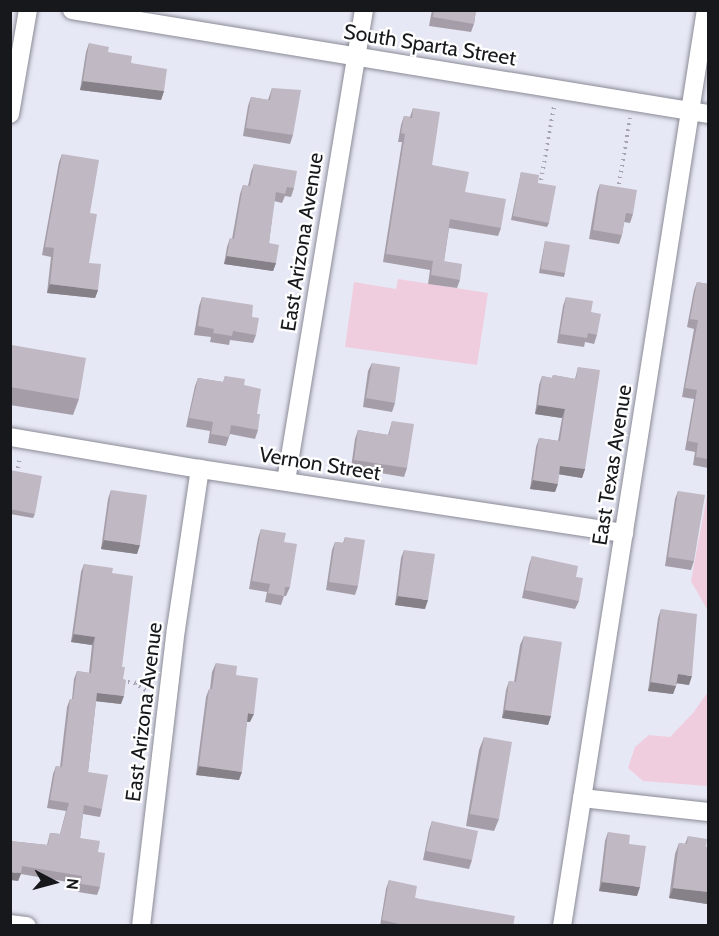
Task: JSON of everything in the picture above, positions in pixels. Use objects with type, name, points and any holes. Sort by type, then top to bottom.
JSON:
[{"type":"street","points":[[10,114],[28,10]]},
{"type":"street","name":"South Sparta Street","points":[[72,10],[708,114]]},
{"type":"street","name":"East Arizona Avenue","points":[[286,481],[364,10]]},
{"type":"street","name":"East Texas Avenue","points":[[562,926],[706,10]]},
{"type":"street","name":"Vernon Street","points":[[16,444],[286,481],[624,533]]},
{"type":"street","name":"East Arizona Avenue","points":[[141,926],[176,629],[200,469]]},
{"type":"street","points":[[582,798],[708,812]]},
{"type":"street","points":[[10,924],[27,926]]},
{"type":"path","points":[[540,188],[554,104]]},
{"type":"path","points":[[618,196],[630,117]]},
{"type":"path","points":[[16,444],[17,475]]},
{"type":"path","points":[[135,683],[150,678]]},
{"type":"path","points":[[121,681],[135,683],[149,692]]},
{"type":"shaded area","points":[[398,279],[488,293],[477,365],[345,347],[354,282],[396,289]]},
{"type":"shaded area","points":[[708,496],[708,611],[691,581]]},
{"type":"shaded area","points":[[708,692],[708,786],[643,781],[628,768],[635,747],[649,735],[670,737],[693,713]]},
{"type":"building","points":[[434,10],[476,10],[474,24],[433,17]]},
{"type":"building","points":[[89,43],[109,47],[108,52],[132,56],[131,63],[167,69],[164,91],[83,81]]},
{"type":"building","points":[[272,88],[301,90],[293,135],[246,128],[251,97],[270,100]]},
{"type":"building","points":[[413,108],[440,112],[432,165],[469,172],[465,192],[506,199],[501,228],[450,219],[444,261],[462,264],[460,280],[431,275],[433,261],[386,254],[405,134],[401,133],[404,116],[412,118]]},
{"type":"building","points":[[62,154],[99,160],[90,213],[97,214],[89,263],[101,264],[98,290],[50,284],[54,248],[45,247]]},
{"type":"building","points":[[254,164],[297,171],[294,188],[287,187],[285,194],[276,192],[269,243],[279,245],[276,263],[227,256],[230,238],[234,239],[243,185],[250,186]]},
{"type":"building","points":[[521,172],[539,175],[538,183],[556,186],[549,223],[513,216]]},
{"type":"building","points":[[600,184],[637,190],[633,214],[626,213],[622,235],[593,230]]},
{"type":"building","points":[[545,241],[570,245],[565,273],[541,269]]},
{"type":"building","points":[[697,282],[708,284],[708,459],[696,457],[698,443],[688,441],[697,390],[685,388],[698,320],[690,319]]},
{"type":"building","points":[[202,297],[253,305],[252,317],[259,318],[256,335],[233,331],[232,336],[213,333],[214,329],[198,326]]},
{"type":"building","points":[[566,297],[593,301],[591,312],[601,314],[597,335],[588,333],[587,338],[560,334]]},
{"type":"building","points":[[12,345],[86,358],[79,399],[10,387]]},
{"type":"building","points":[[372,363],[400,367],[395,403],[366,398]]},
{"type":"building","points":[[578,367],[600,370],[585,469],[560,466],[558,484],[533,480],[539,438],[560,441],[565,409],[538,405],[542,376],[552,378],[553,375],[576,379]]},
{"type":"building","points":[[225,376],[245,379],[244,385],[261,389],[257,414],[260,414],[258,430],[231,425],[229,437],[211,434],[213,422],[189,418],[198,378],[223,382]]},
{"type":"building","points":[[392,421],[414,424],[407,468],[354,460],[358,430],[389,435]]},
{"type":"building","points":[[10,470],[42,476],[35,514],[10,509]]},
{"type":"building","points":[[111,490],[147,495],[140,545],[104,540]]},
{"type":"building","points":[[678,491],[705,495],[694,561],[668,557]]},
{"type":"building","points":[[261,529],[286,533],[284,542],[297,544],[290,587],[285,587],[284,596],[268,593],[270,584],[252,581]]},
{"type":"building","points":[[345,537],[365,540],[358,586],[329,582],[335,542],[344,543]]},
{"type":"building","points":[[404,550],[435,554],[428,600],[398,596]]},
{"type":"building","points":[[532,556],[578,566],[576,577],[583,578],[579,601],[525,590]]},
{"type":"building","points":[[84,564],[113,568],[112,573],[133,576],[122,667],[125,667],[123,679],[126,680],[124,696],[97,693],[88,772],[108,775],[102,809],[84,805],[80,838],[100,841],[98,852],[105,853],[100,887],[81,884],[82,876],[22,866],[21,873],[10,872],[10,841],[48,845],[50,833],[60,834],[69,803],[50,800],[56,766],[62,767],[70,699],[73,699],[77,671],[91,673],[95,637],[74,634]]},
{"type":"building","points":[[661,609],[697,614],[692,676],[678,674],[676,686],[651,682]]},
{"type":"building","points":[[524,636],[562,642],[551,716],[505,710],[509,681],[516,682]]},
{"type":"building","points":[[216,663],[237,666],[236,675],[258,678],[254,714],[248,713],[242,772],[199,766],[209,689],[212,689]]},
{"type":"building","points":[[484,737],[512,742],[499,819],[470,814]]},
{"type":"building","points":[[432,821],[478,831],[472,860],[426,851]]},
{"type":"building","points":[[608,832],[630,835],[629,844],[646,846],[640,887],[602,882]]},
{"type":"building","points":[[688,836],[707,839],[708,892],[673,888],[679,843],[687,844]]},
{"type":"building","points":[[389,880],[417,886],[415,898],[515,916],[513,926],[408,926],[382,920]]}]
